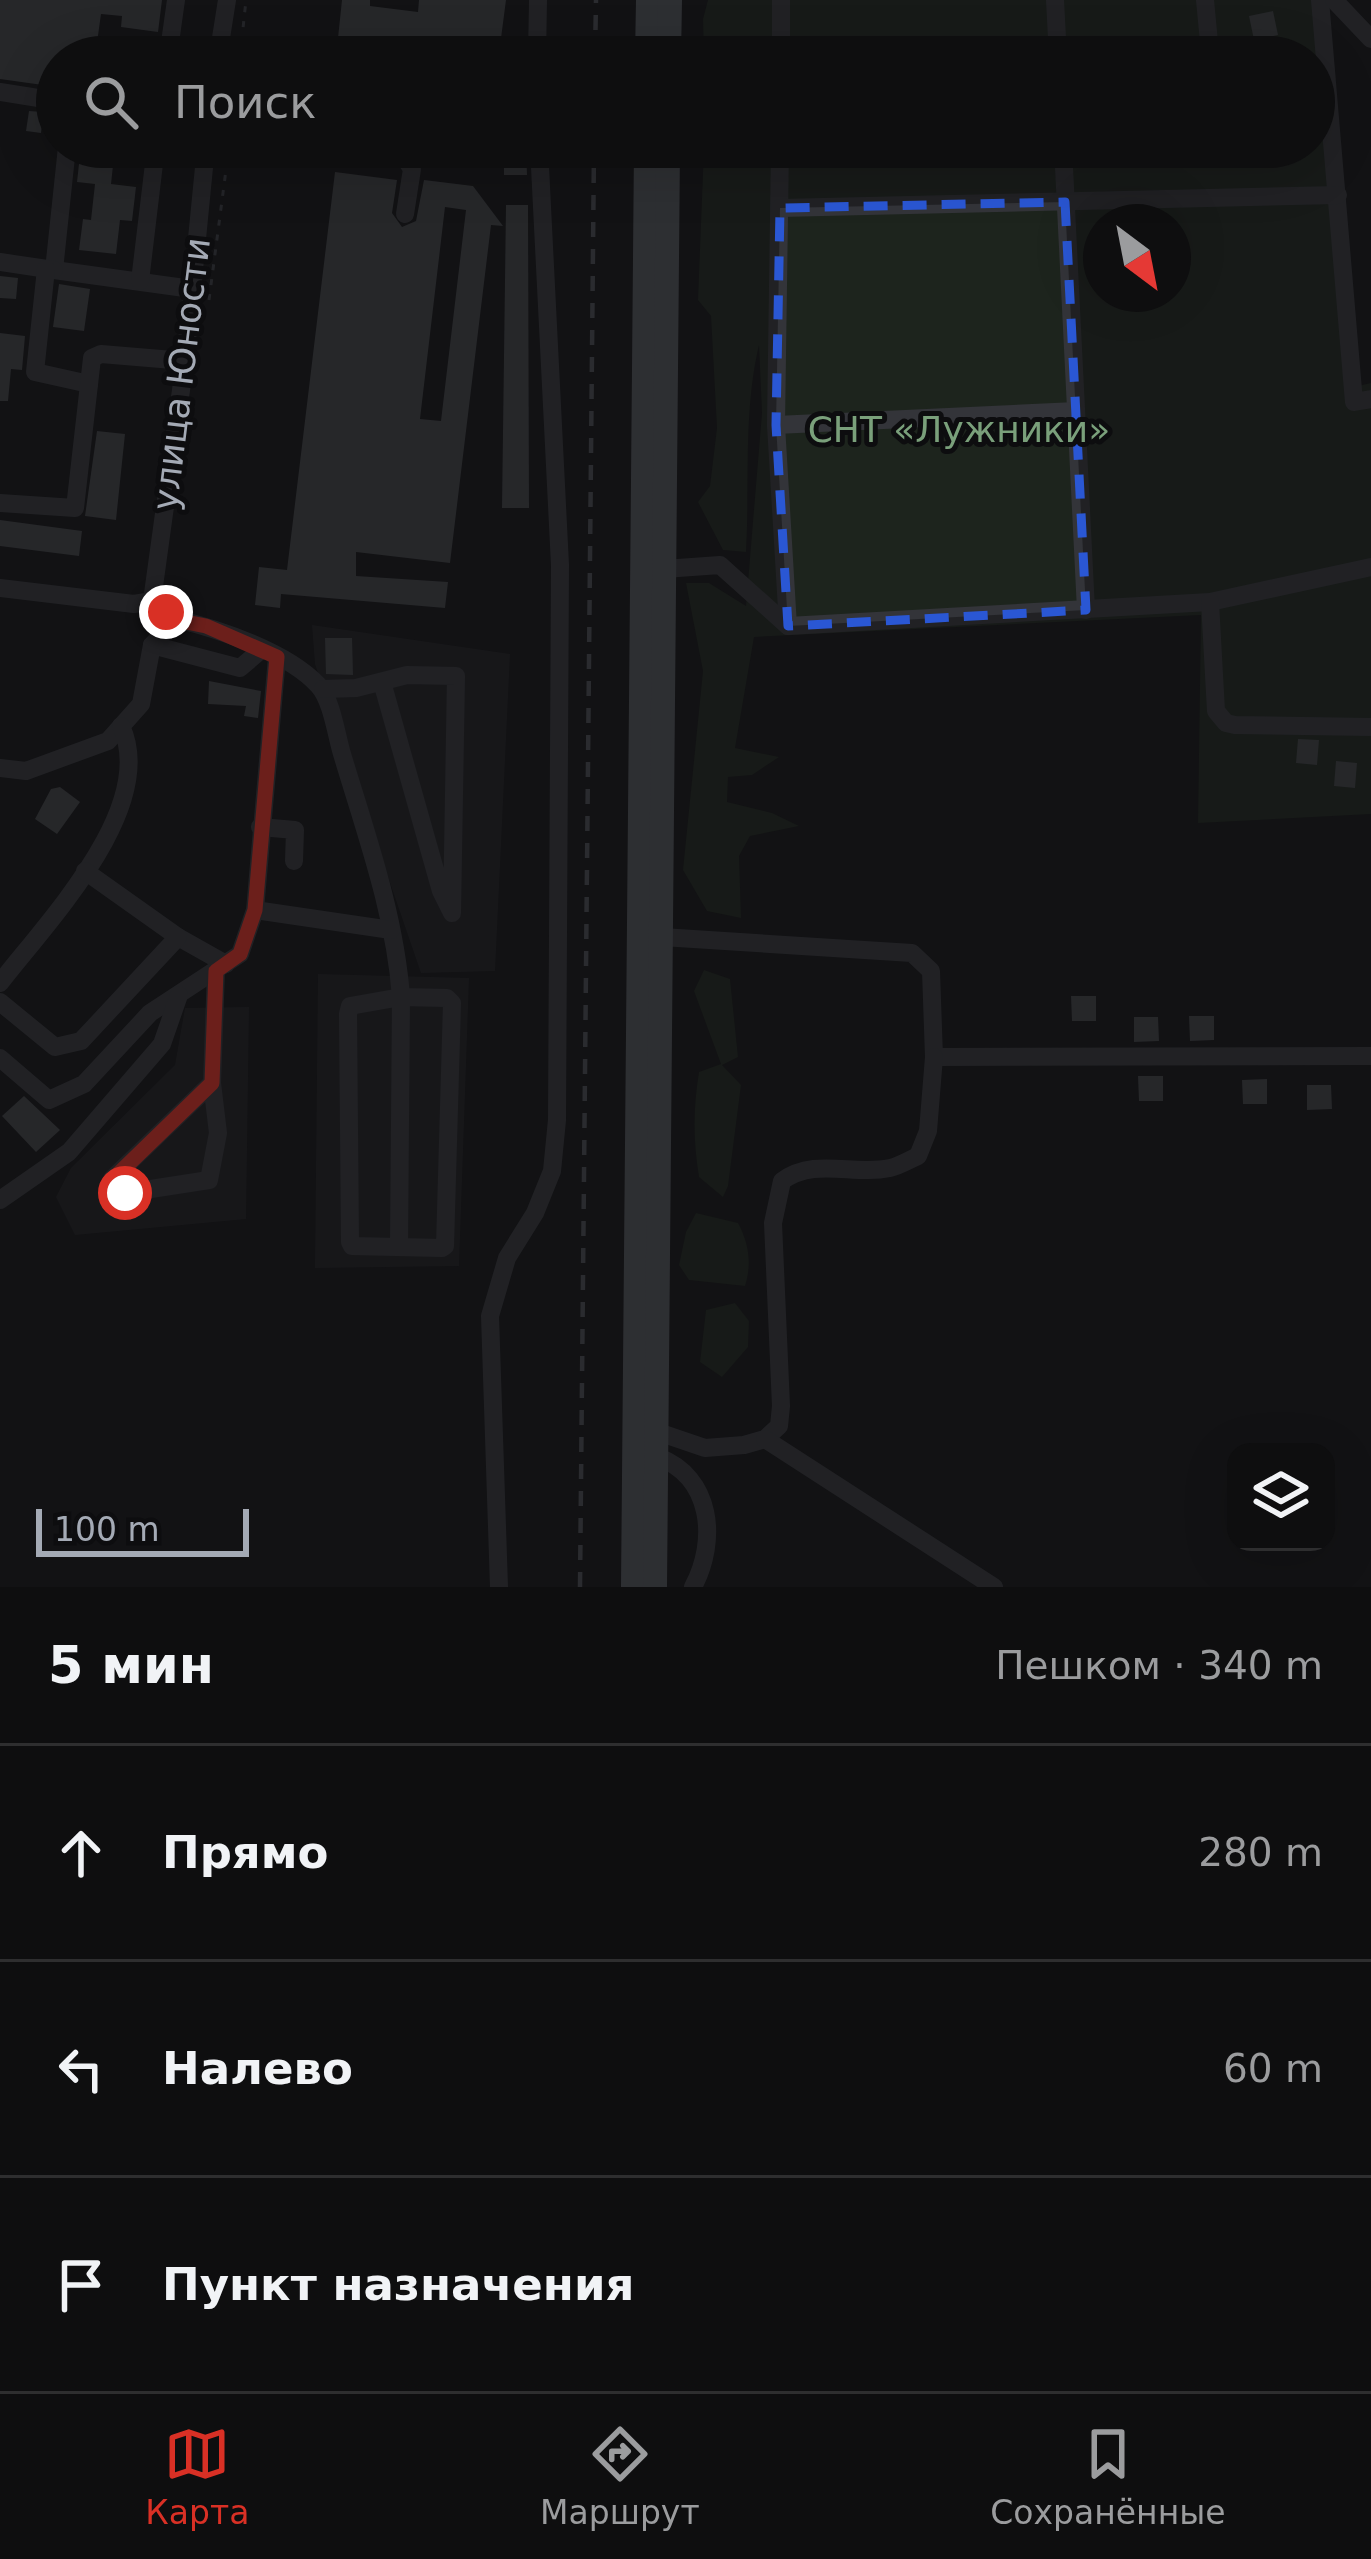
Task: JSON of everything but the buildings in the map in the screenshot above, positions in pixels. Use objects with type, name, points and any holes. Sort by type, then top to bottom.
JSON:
[{"type":"main road","points":[[647,0],[647,36]]},
{"type":"main road","points":[[669,36],[670,0]]},
{"type":"main road","points":[[633,1587],[646,168]]},
{"type":"main road","points":[[656,1587],[668,168]]},
{"type":"street","points":[[171,36],[176,0]]},
{"type":"street","points":[[221,36],[227,0]]},
{"type":"street","points":[[537,36],[538,0]]},
{"type":"street","points":[[781,0],[781,36]]},
{"type":"street","points":[[1055,0],[1057,36]]},
{"type":"street","points":[[1205,0],[1208,36]]},
{"type":"street","points":[[1320,0],[1323,36]]},
{"type":"street","points":[[1334,0],[1371,39]]},
{"type":"street","points":[[0,92],[36,98]]},
{"type":"street","points":[[1335,162],[1354,402],[1371,398]]},
{"type":"street","points":[[64,168],[35,372],[89,384]]},
{"type":"street","points":[[140,280],[153,168]]},
{"type":"street","name":"улица Юности","points":[[152,601],[185,361],[204,168]]},
{"type":"street","points":[[405,214],[411,168]]},
{"type":"street","points":[[499,1587],[490,1316],[507,1258],[535,1213],[552,1171],[557,1120],[560,565],[540,168]]},
{"type":"street","points":[[780,168],[776,424],[788,626]]},
{"type":"street","points":[[1064,168],[1086,610]]},
{"type":"street","points":[[780,208],[1338,195]]},
{"type":"street","points":[[0,262],[192,289]]},
{"type":"street","points":[[0,503],[75,508],[92,358],[101,354],[185,361]]},
{"type":"street","points":[[776,424],[1076,411]]},
{"type":"street","points":[[664,569],[720,565],[788,626],[1210,602],[1371,567]]},
{"type":"street","points":[[0,589],[134,604],[152,601],[176,620],[206,626],[297,665],[322,689],[391,930],[401,998],[399,1247]]},
{"type":"street","points":[[1210,602],[1220,718],[1235,725],[1371,727]]},
{"type":"street","points":[[0,768],[26,771],[108,741],[141,704],[152,645],[176,620]]},
{"type":"street","points":[[152,645],[240,668],[269,653]]},
{"type":"street","points":[[0,1058],[50,1100],[84,1084],[150,1013],[240,954],[255,910],[269,653]]},
{"type":"street","points":[[322,689],[406,675],[456,676],[452,914],[441,891],[382,682]]},
{"type":"street","points":[[0,983],[85,871],[120,811],[132,748],[121,726]]},
{"type":"street","points":[[260,827],[295,830],[294,861]]},
{"type":"street","points":[[85,871],[221,967]]},
{"type":"street","points":[[255,910],[391,930]]},
{"type":"street","points":[[0,1001],[55,1047],[81,1041],[178,937]]},
{"type":"street","points":[[658,1444],[705,1448],[765,1439],[779,1426],[773,1223],[782,1181],[794,1172],[831,1167],[889,1169],[918,1156],[928,1131],[934,1057],[931,971],[912,953],[662,937]]},
{"type":"street","points":[[212,1083],[112,1180],[125,1193],[209,1180],[218,1132],[212,1083],[221,967]]},
{"type":"street","points":[[0,1200],[69,1152],[162,1044],[179,995]]},
{"type":"street","points":[[401,998],[447,998],[452,1003],[446,1246],[352,1246],[348,1014],[357,1002],[401,998]]},
{"type":"street","points":[[934,1057],[1371,1056]]},
{"type":"street","points":[[765,1439],[994,1587]]},
{"type":"street","points":[[658,1444],[707,1505],[702,1571],[693,1587]]},
{"type":"path","points":[[242,36],[246,0]]},
{"type":"highlighted area","points":[[1065,202],[1086,610],[788,626],[776,425],[780,208]]},
{"type":"shaded area","points":[[312,625],[510,654],[495,971],[421,973],[315,664]]},
{"type":"shaded area","points":[[318,974],[469,978],[459,1266],[315,1268]]},
{"type":"shaded area","points":[[249,1007],[246,1219],[75,1235],[56,1197],[71,1168],[175,1065],[185,1008]]},
{"type":"green space","name":"СНТ «Лужники»","points":[[708,0],[1320,0],[1324,36],[703,36],[703,19]]},
{"type":"green space","name":"СНТ «Лужники»","points":[[1335,152],[1358,386],[1371,383],[1371,814],[1198,823],[1201,615],[754,637],[735,748],[779,757],[752,775],[728,777],[727,802],[772,813],[799,826],[750,836],[739,856],[741,918],[707,911],[683,870],[703,671],[686,583],[709,583],[746,606],[762,413],[759,345],[749,422],[746,552],[723,550],[698,502],[710,486],[717,428],[711,316],[698,300],[703,168],[1335,168]]},
{"type":"green space","points":[[704,970],[730,979],[738,1057],[722,1065],[741,1085],[723,1197],[699,1177],[696,1150],[699,1072],[721,1064],[694,991]]},
{"type":"green space","points":[[696,1213],[738,1223],[748,1254],[745,1286],[689,1280],[679,1265],[686,1232]]},
{"type":"green space","points":[[735,1303],[749,1321],[748,1347],[722,1377],[700,1362],[706,1310]]},
{"type":"railway","points":[[595,36],[596,0]]},
{"type":"railway","points":[[580,1587],[594,168]]},
{"type":"route","points":[[125,1193],[112,1180],[212,1083],[216,971],[240,954],[255,910],[277,657],[206,626],[176,620],[166,612]]}]
